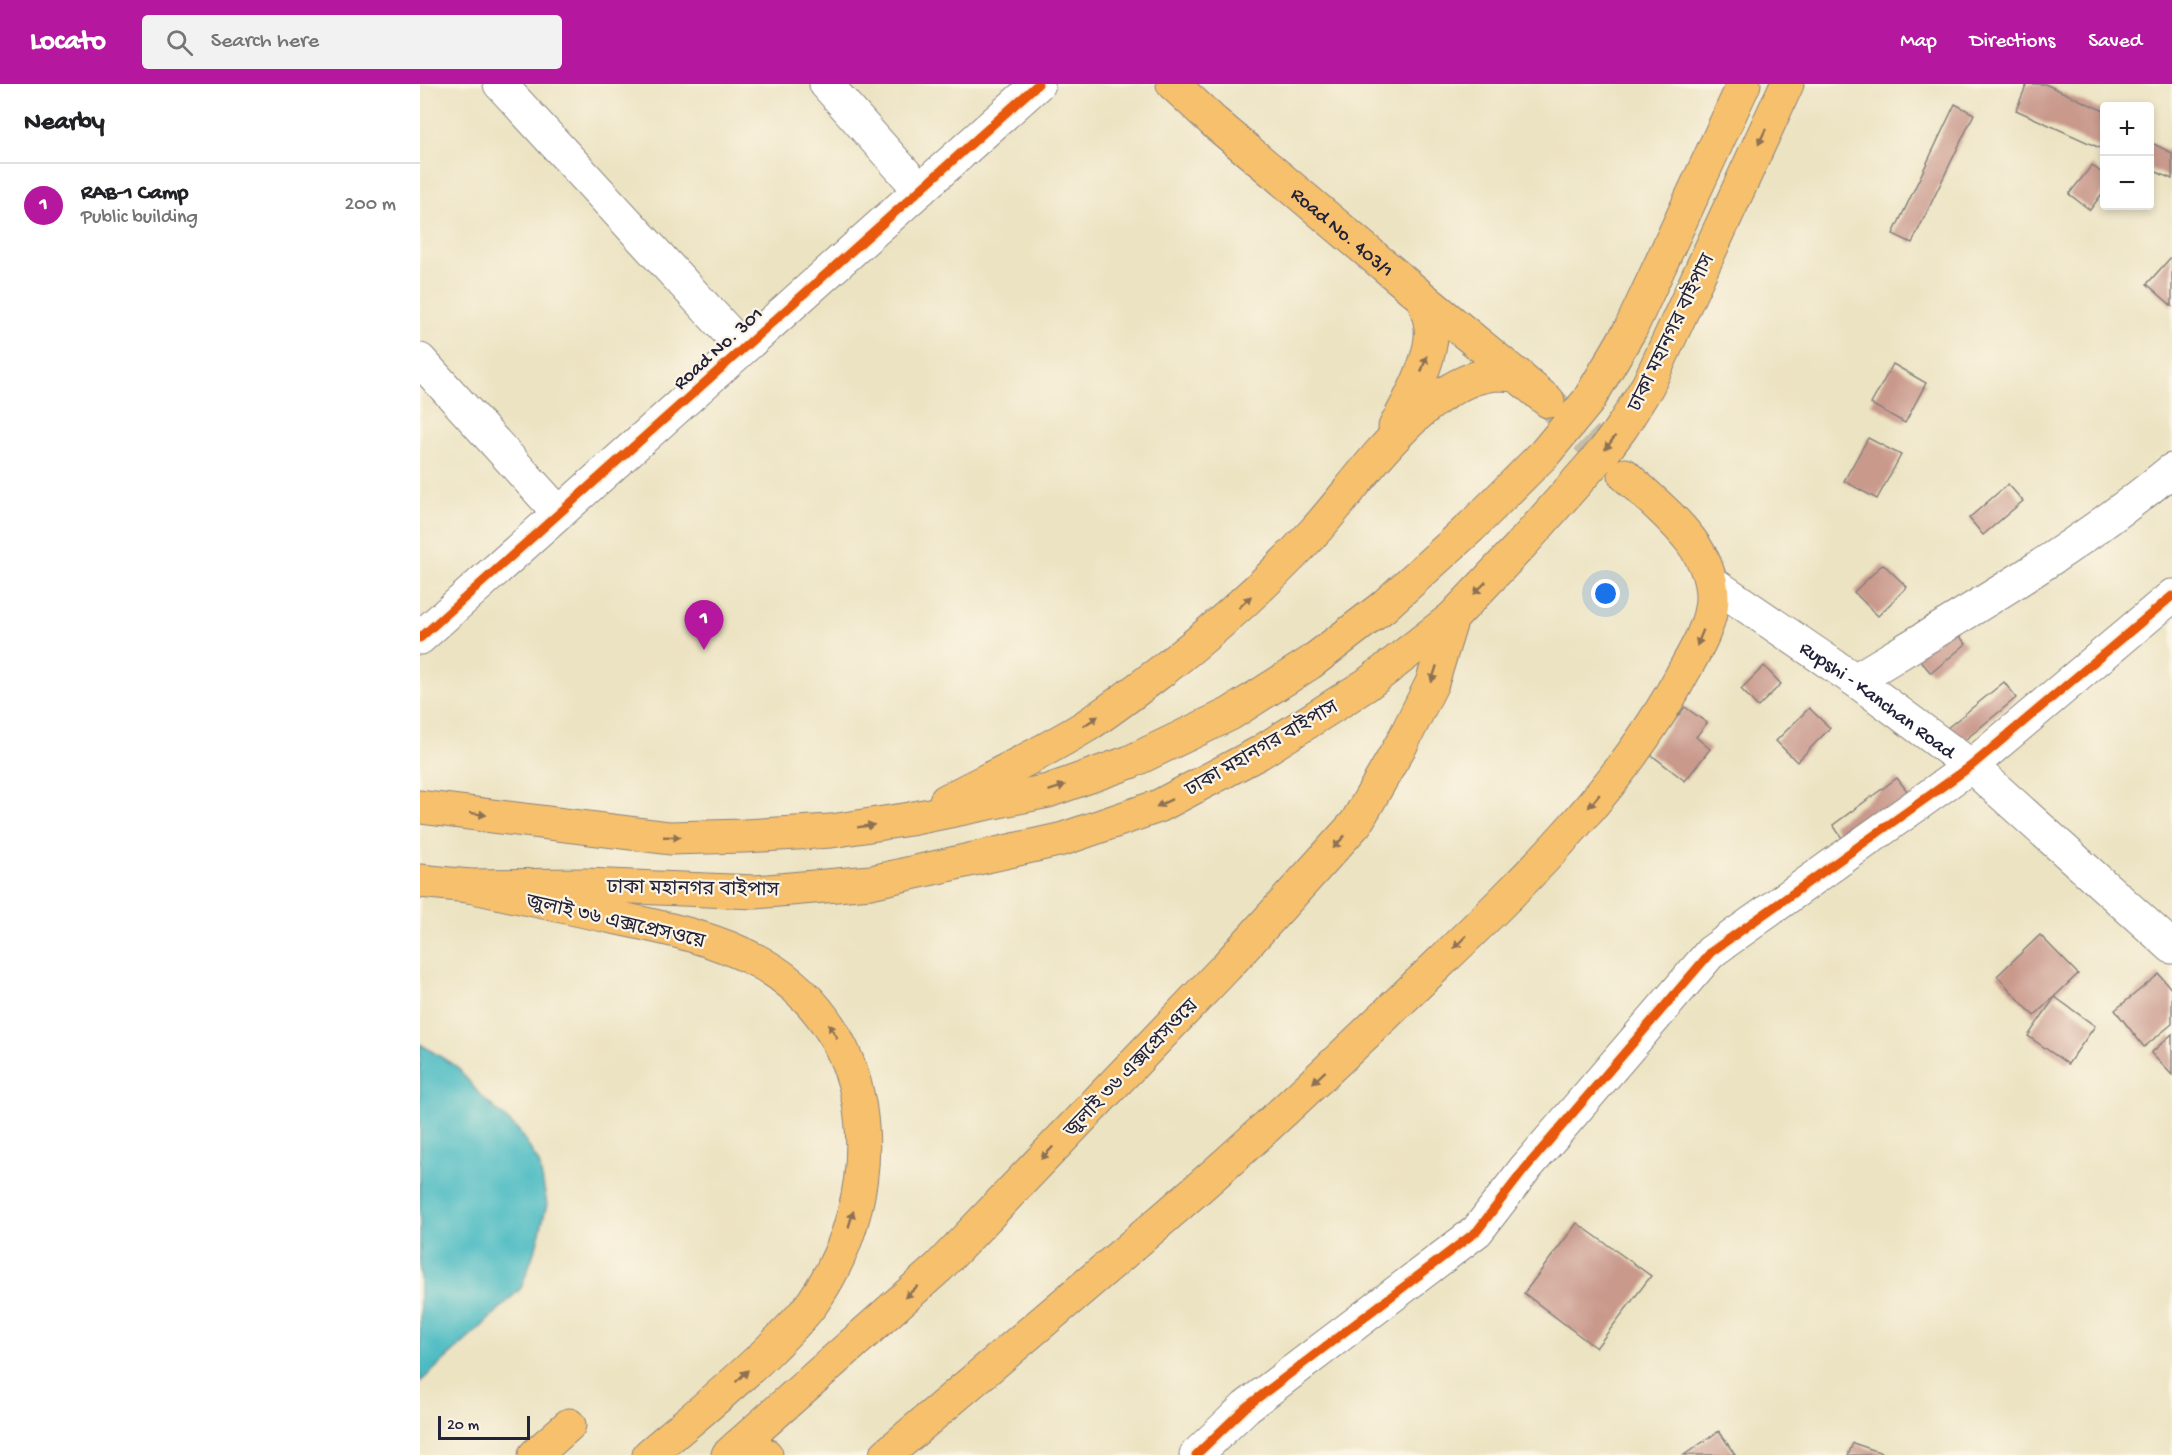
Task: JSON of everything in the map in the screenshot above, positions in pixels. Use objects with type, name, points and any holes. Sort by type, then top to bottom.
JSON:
[{"type":"main road","name":"Road No. 403/1","points":[[1173,84],[1214,122],[1548,401]]},
{"type":"main road","name":"ঢাকা মহানগর বাইপাস","points":[[420,807],[670,837],[831,831],[910,819],[1047,791],[1130,762],[1230,714],[1310,663],[1383,607],[1471,527],[1545,453],[1588,401],[1631,328],[1744,84]]},
{"type":"main road","name":"ঢাকা মহানগর বাইপাস","points":[[420,881],[469,886],[585,885],[755,892],[871,882],[1063,839],[1159,806],[1259,753],[1366,685],[1452,618],[1523,543],[1605,450],[1648,385],[1787,84]]},
{"type":"main road","points":[[1380,454],[1406,406],[1430,348],[1431,327],[1424,299]]},
{"type":"main road","points":[[910,819],[1086,726],[1162,671],[1240,607],[1314,532],[1380,454],[1418,414],[1442,396],[1478,378],[1495,374],[1518,375]]},
{"type":"main road","points":[[867,1455],[893,1449],[1228,1162],[1356,1043],[1562,840],[1618,773],[1673,693],[1701,639],[1712,603],[1711,582],[1705,562],[1694,545],[1624,475]]},
{"type":"main road","name":"জুলাই ৩৬ এক্সপ্রেসওয়ে","points":[[743,1453],[939,1267],[1226,967],[1356,823],[1402,743],[1432,683],[1452,618]]},
{"type":"main road","name":"জুলাই ৩৬ এক্সপ্রেসওয়ে","points":[[469,886],[684,932],[727,947],[762,964],[785,980],[828,1022],[844,1050],[855,1077],[861,1109],[863,1155],[856,1203],[842,1248],[829,1277],[812,1303],[738,1381],[649,1455]]},
{"type":"main road","points":[[705,1408],[743,1453]]},
{"type":"main road","points":[[535,1455],[569,1425]]},
{"type":"street","points":[[500,84],[743,348]]},
{"type":"street","points":[[826,84],[920,190]]},
{"type":"street","name":"Road No. 301","points":[[420,638],[1038,84]]},
{"type":"street","points":[[420,360],[559,513]]},
{"type":"street","points":[[1855,680],[2086,536],[2172,470]]},
{"type":"street","name":"Rupshi - Kanchan Road","points":[[1711,582],[1855,680],[1971,766],[2172,947]]},
{"type":"street","points":[[1196,1455],[1246,1407],[1477,1231],[1524,1170],[1711,952],[1971,766],[2172,596]]},
{"type":"water","points":[[420,1044],[457,1067],[480,1095],[518,1130],[539,1163],[547,1204],[537,1244],[521,1288],[420,1382]]},
{"type":"building","points":[[2027,84],[2045,84],[2100,109],[2100,148],[2016,110]]},
{"type":"building","points":[[1955,104],[1974,114],[1912,243],[1893,234]]},
{"type":"building","points":[[2154,144],[2172,153],[2172,179],[2154,171]]},
{"type":"building","points":[[2092,165],[2100,172],[2100,196],[2090,210],[2069,194]]},
{"type":"building","points":[[2172,256],[2172,306],[2147,284]]},
{"type":"building","points":[[1893,364],[1926,383],[1905,423],[1871,404]]},
{"type":"building","points":[[1868,438],[1901,455],[1877,499],[1844,481]]},
{"type":"building","points":[[2008,484],[2023,501],[1983,535],[1969,518]]},
{"type":"building","points":[[1883,564],[1907,587],[1878,616],[1854,592]]},
{"type":"building","points":[[1950,625],[1966,644],[1931,673],[1915,654]]},
{"type":"building","points":[[1764,666],[1781,684],[1758,707],[1741,689]]},
{"type":"building","points":[[2004,682],[2016,698],[1954,749],[1941,733]]},
{"type":"building","points":[[1685,707],[1707,723],[1696,737],[1710,749],[1685,781],[1649,753]]},
{"type":"building","points":[[1809,708],[1830,728],[1797,762],[1776,741]]},
{"type":"building","points":[[1897,778],[1914,800],[1848,847],[1833,825]]},
{"type":"building","points":[[2040,935],[2078,974],[2034,1016],[1997,976]]},
{"type":"building","points":[[2159,974],[2172,990],[2172,1024],[2144,1047],[2115,1010]]},
{"type":"building","points":[[2055,997],[2095,1026],[2068,1064],[2028,1036]]},
{"type":"building","points":[[2172,1034],[2172,1075],[2151,1053]]},
{"type":"building","points":[[1577,1223],[1651,1276],[1596,1348],[1524,1293]]},
{"type":"building","points":[[1719,1431],[1735,1455],[1684,1455]]},
{"type":"building","points":[[1853,1443],[1888,1455],[1848,1455]]},
{"type":"tunnel","points":[[1551,403],[1623,474]]},
{"type":"cycle path","points":[[420,638],[1038,84]]},
{"type":"cycle path","points":[[1196,1455],[1246,1407],[1477,1231],[1524,1170],[1711,952],[1971,766],[2172,596]]},
{"type":"place","name":"RAB-1 Camp","points":[[704,650]]}]
